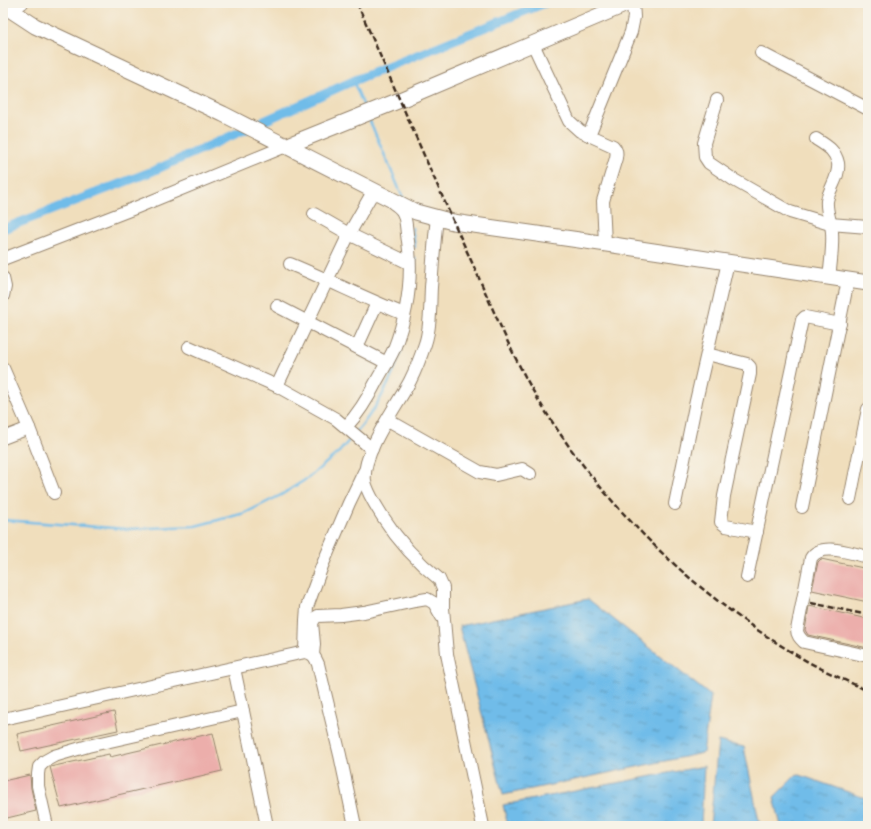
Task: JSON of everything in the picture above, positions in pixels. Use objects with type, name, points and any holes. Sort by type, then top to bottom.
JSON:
[{"type":"main road","points":[[281,143],[358,117],[629,3]]},
{"type":"main road","points":[[12,6],[35,26],[223,114],[416,212],[453,222],[868,284]]},
{"type":"street","points":[[589,135],[631,32],[634,18],[633,3]]},
{"type":"street","points":[[533,44],[566,115],[575,127],[613,146],[617,153],[603,201],[605,244]]},
{"type":"street","points":[[761,53],[868,109]]},
{"type":"street","points":[[717,100],[704,143],[705,157],[709,163],[734,180],[790,212],[830,224],[868,227]]},
{"type":"street","points":[[816,139],[834,151],[838,163],[838,171],[827,203],[832,239],[830,278]]},
{"type":"street","points":[[3,259],[135,208],[281,143]]},
{"type":"street","points":[[277,386],[349,234],[374,190]]},
{"type":"street","points":[[348,429],[387,363],[395,345],[404,314],[408,293],[409,264],[404,215],[393,201]]},
{"type":"street","points":[[314,214],[349,234],[409,264]]},
{"type":"street","points":[[355,826],[318,664],[310,654],[306,620],[307,607],[322,566],[349,503],[365,471],[372,449],[411,380],[425,343],[429,327],[433,255],[437,218]]},
{"type":"street","points":[[675,504],[706,354],[728,262]]},
{"type":"street","points":[[290,264],[328,279],[377,303],[404,314]]},
{"type":"street","points":[[3,278],[5,287],[3,296]]},
{"type":"street","points":[[802,507],[848,280]]},
{"type":"street","points":[[357,347],[377,303]]},
{"type":"street","points":[[277,306],[387,363]]},
{"type":"street","points":[[747,576],[802,320],[806,317],[840,324]]},
{"type":"street","points":[[189,347],[277,386],[336,418],[372,449]]},
{"type":"street","points":[[706,354],[747,364],[750,367],[750,374],[724,496],[720,522],[726,526],[757,532]]},
{"type":"street","points":[[3,368],[8,394],[29,428],[54,494]]},
{"type":"street","points":[[850,499],[868,408]]},
{"type":"street","points":[[388,420],[485,474],[496,474],[522,469],[530,474]]},
{"type":"street","points":[[3,438],[29,428]]},
{"type":"street","points":[[365,471],[369,493],[391,530],[413,557],[440,579],[443,588],[447,654],[483,826]]},
{"type":"street","points":[[868,558],[825,549],[814,554],[811,558],[797,634],[804,642],[868,656]]},
{"type":"street","points":[[310,654],[314,644],[312,623],[318,616],[364,612],[427,599],[434,603],[444,620]]},
{"type":"street","points":[[3,719],[234,668],[310,654]]},
{"type":"street","points":[[234,668],[268,826]]},
{"type":"street","points":[[47,826],[38,786],[38,774],[39,767],[54,756],[88,746],[243,711]]},
{"type":"water","points":[[588,599],[711,696],[703,753],[503,795],[459,626]]},
{"type":"water","points":[[718,741],[744,747],[760,826],[710,826]]},
{"type":"water","points":[[704,766],[701,826],[508,826],[503,805]]},
{"type":"water","points":[[797,774],[868,799],[868,826],[781,826],[774,797]]},
{"type":"building","points":[[821,559],[868,569],[868,602],[812,590],[818,562]]},
{"type":"building","points":[[809,606],[868,619],[868,648],[808,635],[805,630]]},
{"type":"building","points":[[114,712],[118,730],[21,751],[17,734]]},
{"type":"building","points":[[213,733],[222,771],[61,808],[50,767],[109,754],[110,757]]},
{"type":"building","points":[[30,775],[36,811],[3,819],[3,781]]},
{"type":"waterway","points":[[3,229],[153,171],[353,81],[545,3]]},
{"type":"waterway","points":[[353,81],[365,109]]},
{"type":"waterway","points":[[369,119],[404,200]]},
{"type":"waterway","points":[[412,228],[415,247]]},
{"type":"waterway","points":[[415,258],[415,277]]},
{"type":"waterway","points":[[357,431],[380,399],[397,363],[404,337]]},
{"type":"waterway","points":[[3,520],[128,529],[195,526],[245,513],[281,495],[308,478],[339,452],[352,437]]},
{"type":"railway","points":[[357,3],[508,344],[527,381],[573,452],[628,518],[658,549],[723,605],[757,630],[802,658],[868,691]]},
{"type":"railway","points":[[811,603],[868,615]]}]
